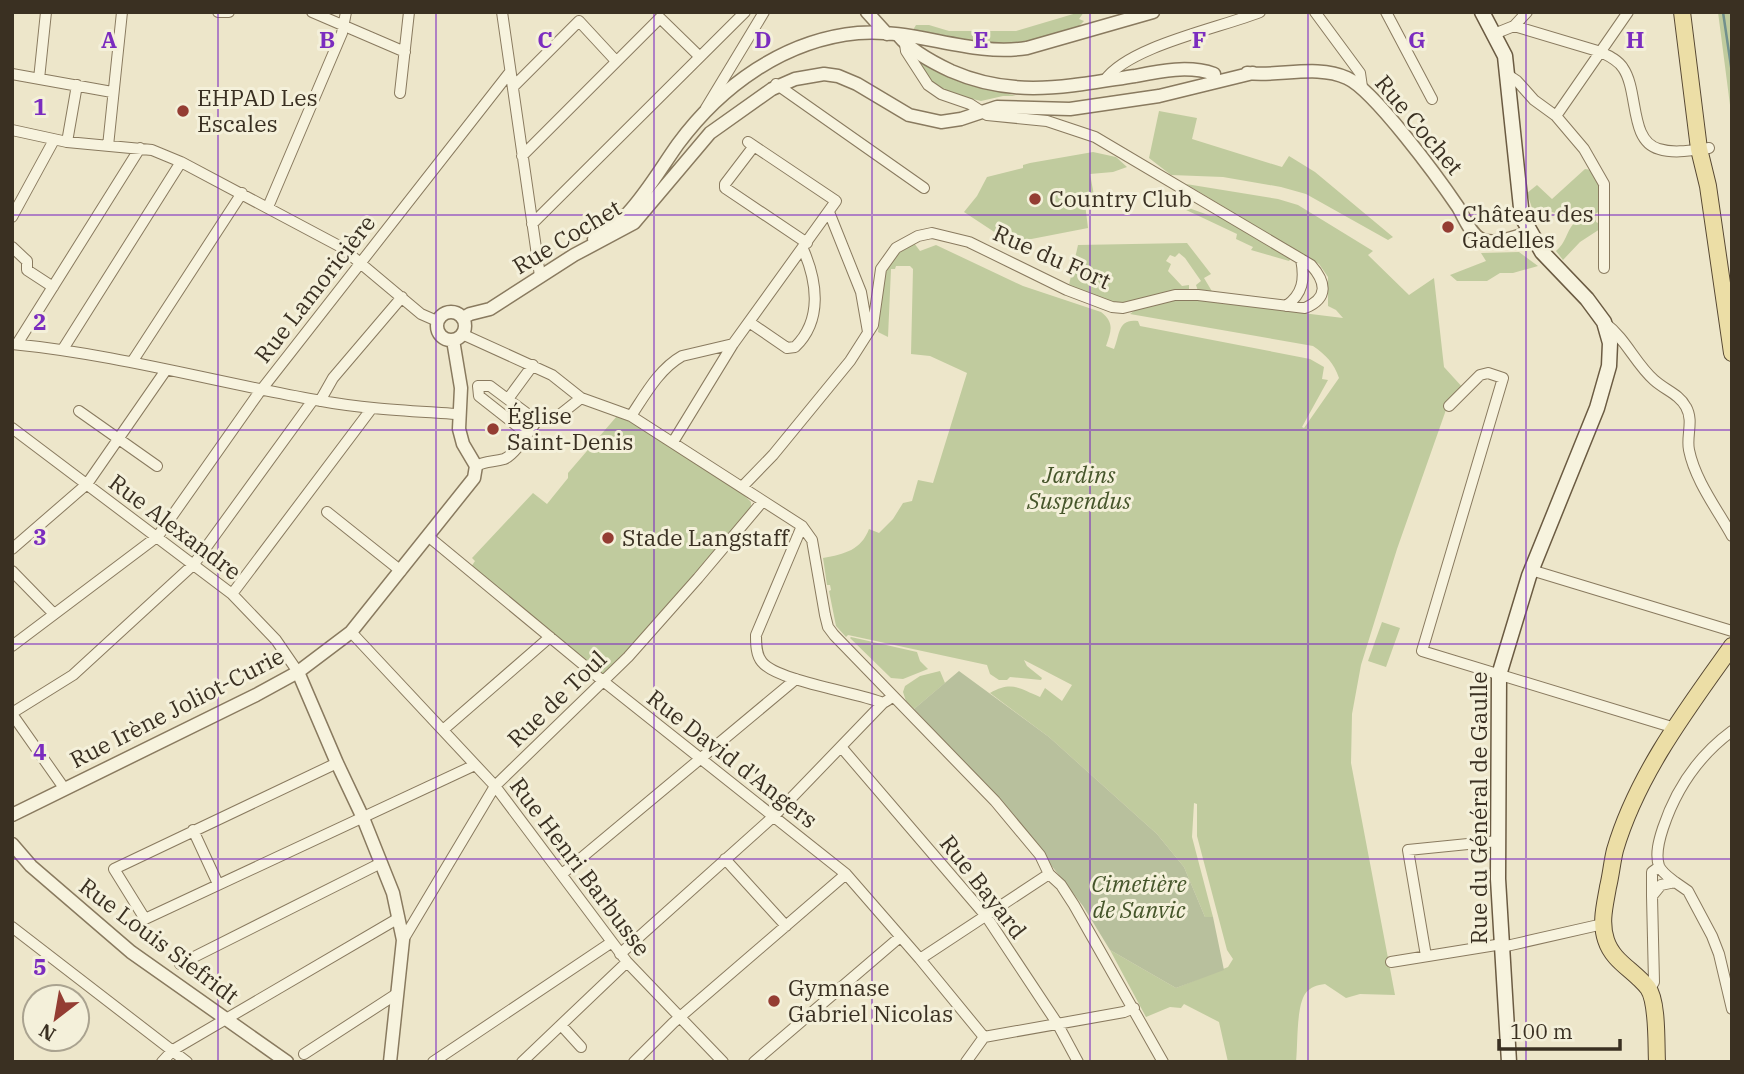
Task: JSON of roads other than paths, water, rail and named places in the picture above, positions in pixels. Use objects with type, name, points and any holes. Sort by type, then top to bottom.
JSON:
[{"type":"main road","points":[[1482,12],[1505,57],[1520,211],[1542,252],[1587,299],[1604,323]]},
{"type":"main road","points":[[1682,12],[1704,149]]},
{"type":"main road","points":[[1692,12],[1708,186],[1732,352]]},
{"type":"main road","name":"Rue du Général de Gaulle","points":[[1509,1062],[1498,841],[1499,675],[1531,570],[1559,497],[1587,435],[1608,370],[1610,343],[1604,323]]},
{"type":"main road","points":[[1657,1062],[1653,1001],[1649,990],[1616,959],[1606,941],[1603,924],[1615,850],[1640,789],[1675,728],[1732,646]]},
{"type":"street","points":[[39,79],[46,12]]},
{"type":"street","points":[[108,146],[122,12]]},
{"type":"street","points":[[218,12],[229,12]]},
{"type":"street","points":[[312,12],[405,52]]},
{"type":"street","points":[[268,207],[345,26],[346,12]]},
{"type":"street","points":[[400,93],[409,12]]},
{"type":"street","points":[[502,12],[540,276]]},
{"type":"street","points":[[532,224],[745,12]]},
{"type":"street","points":[[703,115],[764,12]]},
{"type":"street","points":[[867,12],[897,38],[940,66],[991,85],[1020,89],[1056,88],[1162,71],[1200,69],[1214,78]]},
{"type":"street","points":[[574,255],[625,216],[652,186],[677,145],[726,91],[771,60],[809,43],[860,33],[1009,51],[1153,12]]},
{"type":"street","points":[[1105,80],[1112,71],[1139,55],[1260,12]]},
{"type":"street","points":[[1315,12],[1360,73],[1363,87]]},
{"type":"street","points":[[1386,12],[1432,99]]},
{"type":"street","points":[[1494,34],[1514,26],[1527,12]]},
{"type":"street","points":[[1556,116],[1628,12]]},
{"type":"street","points":[[522,156],[660,18],[699,56]]},
{"type":"street","points":[[513,87],[579,21],[616,61]]},
{"type":"street","points":[[1514,26],[1613,58],[1622,66],[1630,81],[1641,137],[1649,145],[1669,151],[1704,149]]},
{"type":"street","name":"Rue du Fort","points":[[742,487],[773,455],[842,371],[868,332],[874,322],[881,269],[888,256],[906,241],[932,233],[969,242],[1067,290],[1112,307],[1123,308],[1175,295],[1198,295],[1305,308],[1315,304],[1321,296],[1323,285],[1319,274],[1301,259],[1095,137],[1047,121],[988,115],[941,94],[928,85],[897,38]]},
{"type":"street","name":"Rue Cochet","points":[[463,318],[470,313],[490,309],[574,255],[634,223],[710,133],[789,76],[811,69],[840,72],[919,116],[979,110],[993,100],[1072,103],[1172,87],[1234,71],[1328,72],[1346,77],[1363,87],[1448,194],[1476,237],[1499,242],[1530,233]]},
{"type":"street","name":"Rue Lamoricière","points":[[12,646],[158,536],[262,389],[510,72]]},
{"type":"street","points":[[12,74],[113,92]]},
{"type":"street","points":[[1508,75],[1534,100],[1556,116],[1584,149],[1604,184],[1604,268]]},
{"type":"street","points":[[67,142],[77,85]]},
{"type":"street","points":[[776,87],[924,188]]},
{"type":"street","points":[[12,130],[54,141],[152,150],[181,162],[341,247],[422,314],[437,321]]},
{"type":"street","points":[[12,217],[54,141]]},
{"type":"street","points":[[673,442],[733,344],[749,322],[805,246],[836,201],[751,144],[725,184],[726,188],[805,246],[816,298],[811,323],[805,336],[795,347],[787,348],[749,322]]},
{"type":"street","points":[[140,148],[15,344],[63,349],[132,362],[317,401],[459,414]]},
{"type":"street","points":[[63,349],[181,162]]},
{"type":"street","points":[[132,362],[242,193]]},
{"type":"street","points":[[829,212],[861,292],[868,332]]},
{"type":"street","points":[[12,247],[27,261],[27,271],[53,288]]},
{"type":"street","points":[[1286,306],[1299,292],[1302,283],[1301,259]]},
{"type":"street","points":[[64,788],[12,713],[73,675],[194,564],[333,378],[402,297]]},
{"type":"street","points":[[537,421],[518,447],[505,459],[485,461],[476,466],[463,443],[459,414],[461,388],[458,337],[465,326],[463,318],[457,313],[449,311],[442,314],[436,329],[446,339],[458,337],[533,365],[552,375],[580,398],[631,416],[802,526],[812,540],[828,627],[995,801],[1040,855],[1049,874],[1074,905],[1163,1062]]},
{"type":"street","points":[[1604,323],[1619,334],[1653,380],[1677,396],[1688,409],[1688,447],[1694,468],[1732,536]]},
{"type":"street","points":[[631,416],[674,360],[733,344]]},
{"type":"street","points":[[508,399],[533,365]]},
{"type":"street","points":[[12,549],[87,484],[166,370]]},
{"type":"street","points":[[1449,406],[1480,375],[1488,373],[1503,378],[1422,651],[1675,728]]},
{"type":"street","points":[[526,433],[479,396],[478,386],[490,386],[537,421],[552,421],[580,398]]},
{"type":"street","points":[[232,594],[372,408]]},
{"type":"street","points":[[79,411],[157,466]]},
{"type":"street","name":"Rue Alexandre","points":[[12,428],[232,594],[276,640],[299,672]]},
{"type":"street","name":"Rue Irène Joliot-Curie","points":[[12,815],[299,672],[351,632],[474,478],[476,466]]},
{"type":"street","name":"Rue de Toul","points":[[402,940],[495,786],[603,681],[698,578],[762,502]]},
{"type":"street","points":[[327,512],[401,570]]},
{"type":"street","points":[[802,526],[756,635],[756,647],[761,662],[774,671],[796,679],[883,703]]},
{"type":"street","name":"Rue David d'Angers","points":[[429,537],[603,681],[846,874],[984,1037]]},
{"type":"street","points":[[1531,570],[1732,631]]},
{"type":"street","points":[[12,571],[54,614]]},
{"type":"street","name":"Rue Henri Barbusse","points":[[351,632],[495,786],[624,958],[723,1062]]},
{"type":"street","points":[[443,730],[550,637]]},
{"type":"street","points":[[299,672],[393,893],[402,940],[390,1062]]},
{"type":"street","points":[[562,874],[796,679]]},
{"type":"street","points":[[522,1062],[624,958],[774,816],[883,703],[894,695]]},
{"type":"street","points":[[1732,731],[1703,756],[1680,787],[1657,853],[1659,866],[1688,891],[1712,936],[1732,1009]]},
{"type":"street","name":"Rue Bayard","points":[[842,748],[986,916],[1057,1023],[1078,1062]]},
{"type":"street","points":[[337,763],[114,869],[145,919],[475,765]]},
{"type":"street","points":[[193,831],[218,884]]},
{"type":"street","points":[[1426,956],[1408,850],[1498,841]]},
{"type":"street","name":"Rue Louis Siefridt","points":[[12,844],[31,866],[131,952],[287,1062]]},
{"type":"street","points":[[726,859],[786,926]]},
{"type":"street","points":[[180,964],[382,863]]},
{"type":"street","points":[[1649,990],[1654,982],[1652,872],[1659,866]]},
{"type":"street","points":[[634,1062],[680,1018],[846,874]]},
{"type":"street","points":[[920,959],[1049,874]]},
{"type":"street","points":[[1652,896],[1661,885],[1675,882]]},
{"type":"street","points":[[162,1062],[173,1050],[397,919]]},
{"type":"street","points":[[1391,962],[1496,945],[1502,947],[1603,924]]},
{"type":"street","points":[[12,928],[187,1062]]},
{"type":"street","points":[[754,1062],[901,937]]},
{"type":"street","points":[[433,1062],[612,942]]},
{"type":"street","points":[[304,1054],[398,993]]},
{"type":"street","points":[[966,1062],[984,1037],[1134,1008]]},
{"type":"street","points":[[561,1025],[581,1047]]},
{"type":"waterway","points":[[1723,12],[1732,73]]},
{"type":"place","name":"EHPAD Les Escales","points":[[183,111]]},
{"type":"place","name":"Country Club","points":[[1035,199]]},
{"type":"place","name":"Château des Gadelles","points":[[1448,227]]},
{"type":"place","name":"Église Saint-Denis","points":[[493,429]]},
{"type":"place","name":"Stade Langstaff","points":[[608,538]]},
{"type":"place","name":"Gymnase Gabriel Nicolas","points":[[774,1001]]},
{"type":"park label","name":"Jardins Suspendus","points":[[1079,488]]},
{"type":"park label","name":"Cimetière de Sanvic","points":[[1139,897]]}]
